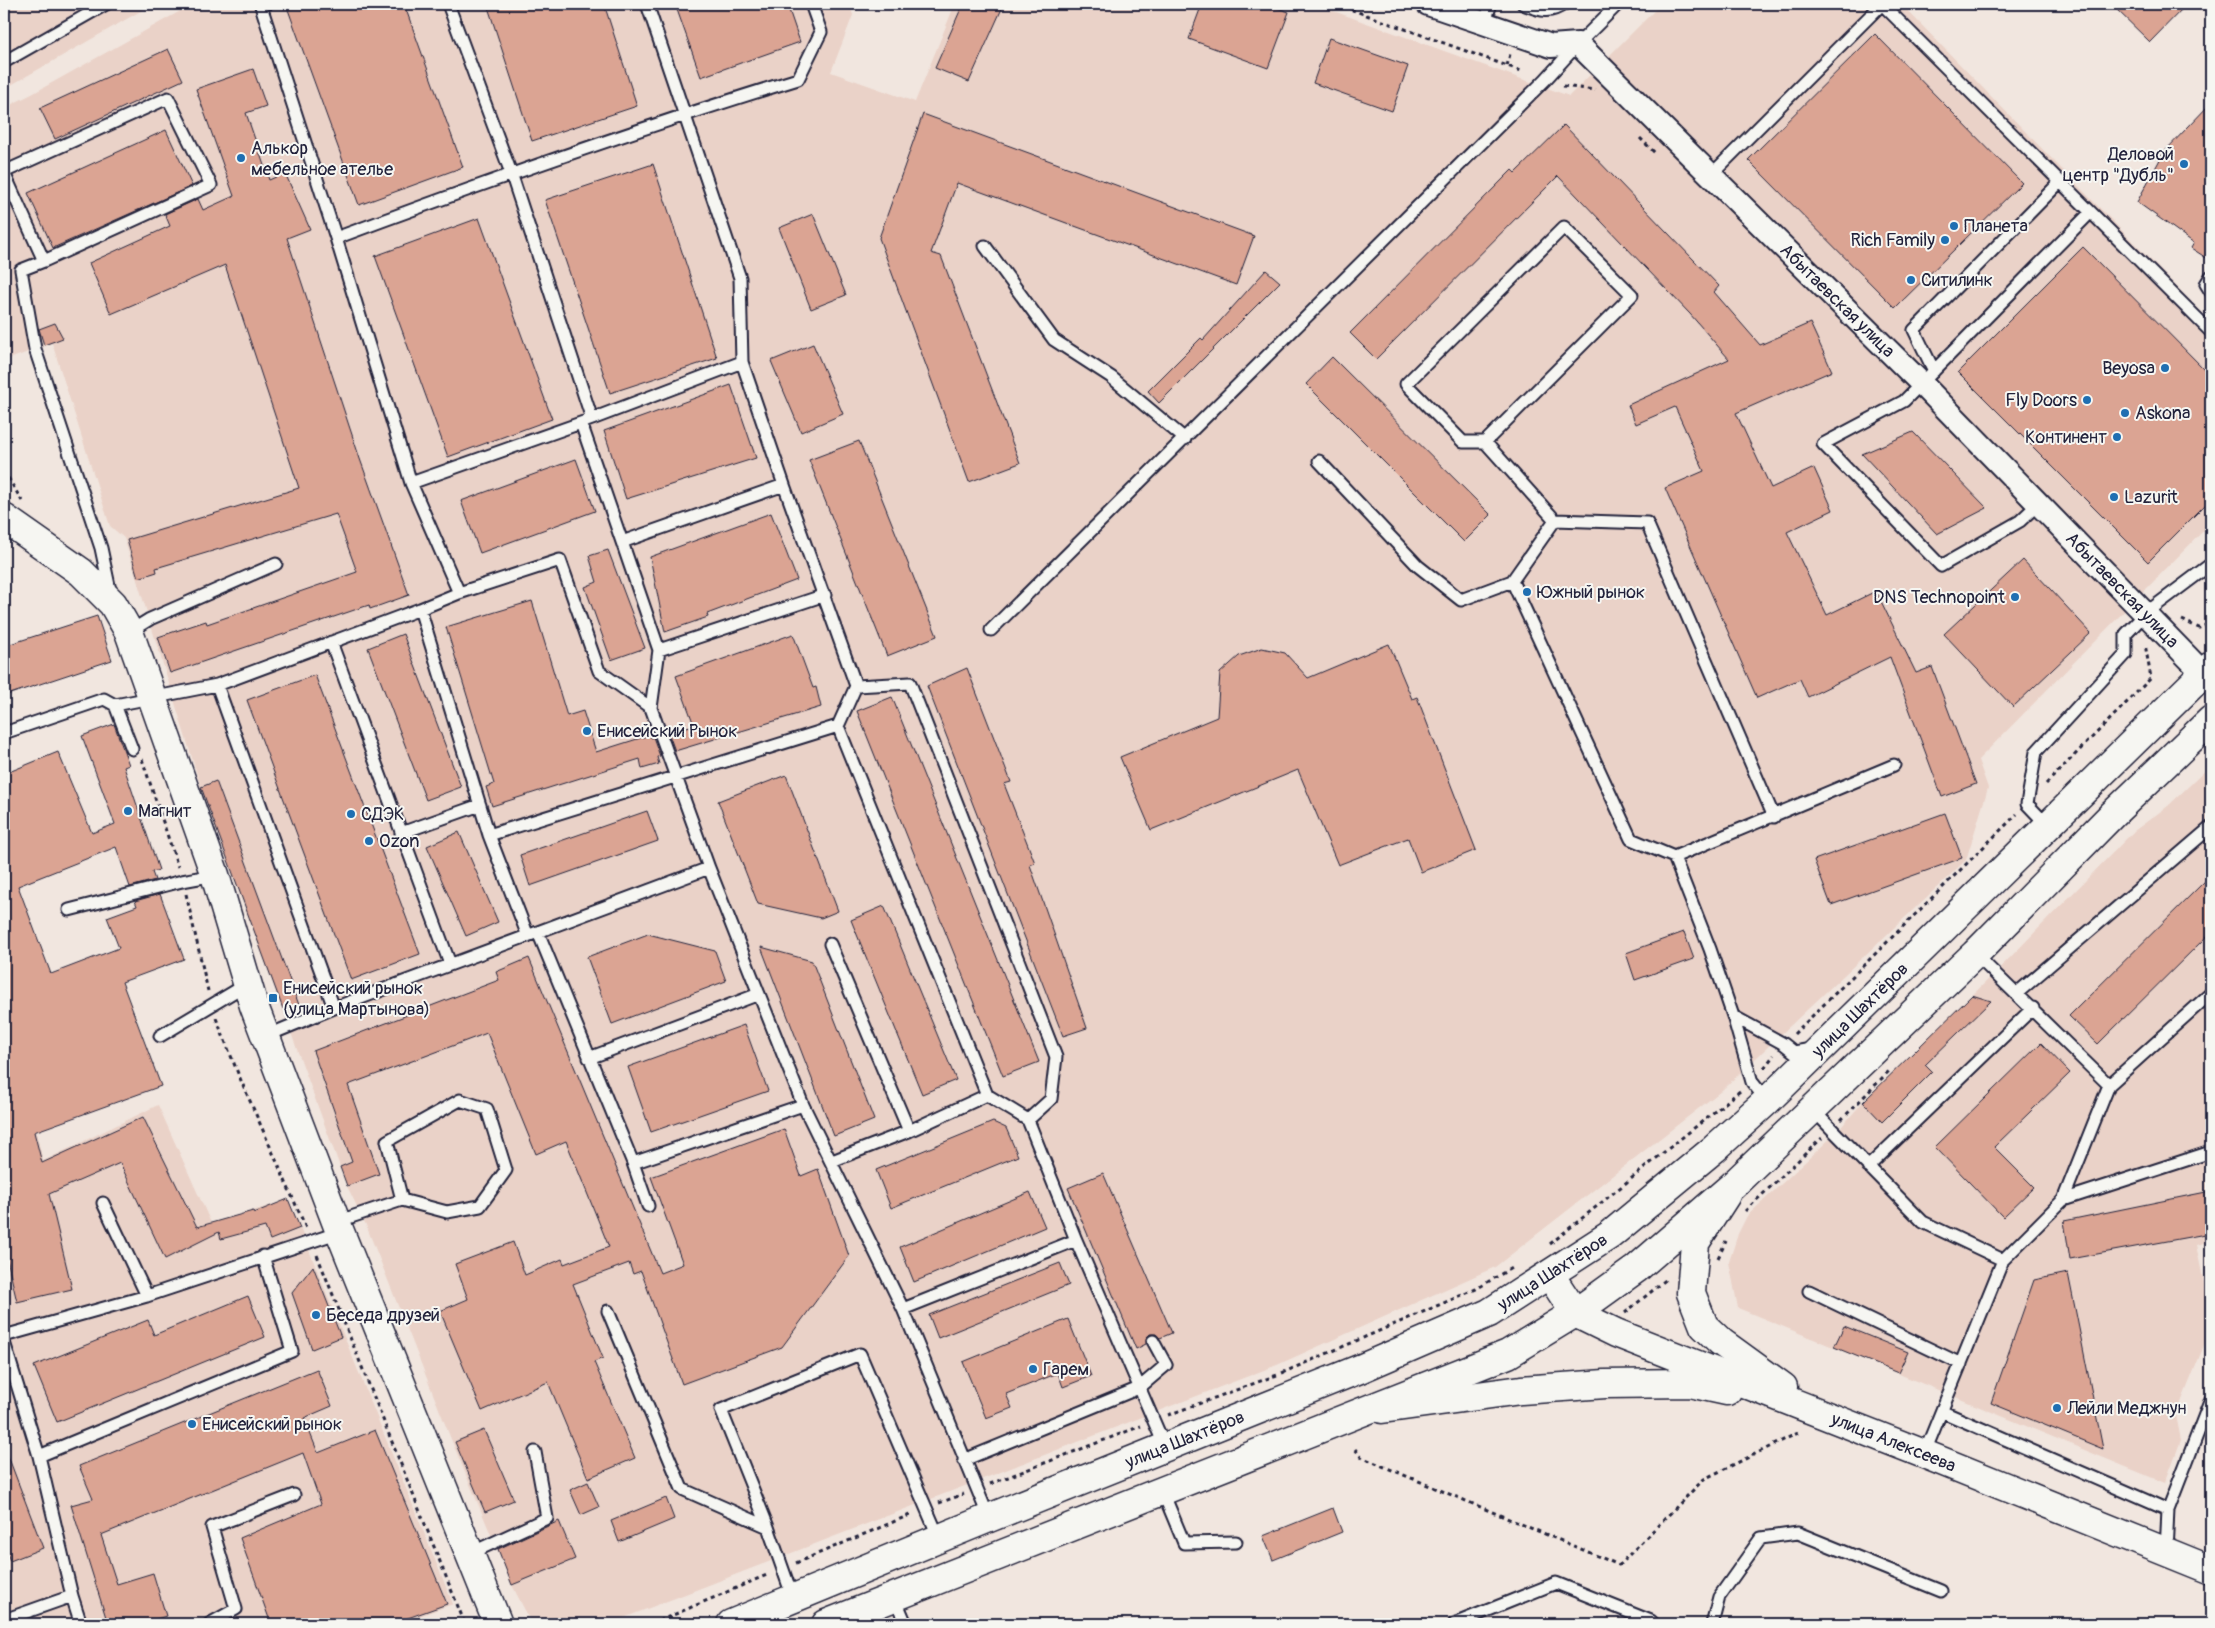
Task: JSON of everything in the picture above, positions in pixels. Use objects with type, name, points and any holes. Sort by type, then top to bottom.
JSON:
[{"type":"main road","points":[[13,524],[81,572],[113,604],[130,632],[215,875],[247,984],[265,1036],[338,1227],[498,1624]]},
{"type":"main road","name":"улица Шахтёров","points":[[731,1624],[1362,1368],[1488,1313],[1550,1275],[1610,1236],[1714,1149],[1760,1091],[1823,1048],[2208,670]]},
{"type":"main road","name":"улица Шахтёров","points":[[826,1624],[1508,1354],[1575,1314],[1636,1268],[1732,1186],[1822,1120],[1975,954],[2113,814],[2211,720]]},
{"type":"main road","points":[[1732,1186],[1696,1243],[1692,1293],[1704,1326],[1720,1342],[1816,1411]]},
{"type":"main road","points":[[1550,1275],[1575,1314]]},
{"type":"main road","name":"улица Алексеева","points":[[1575,1314],[1616,1333],[1924,1454],[2211,1570]]},
{"type":"main road","points":[[1366,1411],[1521,1390],[1605,1384],[1690,1382],[1816,1411]]},
{"type":"street","points":[[1428,4],[1487,14],[1551,46],[1578,44]]},
{"type":"street","name":"Абытаевская улица","points":[[1578,44],[1710,176],[1928,378],[2038,504],[2146,614],[2208,670]]},
{"type":"lane","points":[[4,62],[106,4]]},
{"type":"lane","points":[[267,4],[261,6],[336,238],[411,483],[458,593]]},
{"type":"lane","points":[[448,4],[511,174],[622,542],[659,650],[651,708],[677,775],[708,868],[803,1105],[903,1309],[989,1518]]},
{"type":"lane","points":[[647,4],[740,278],[742,362],[856,686],[838,726],[987,1095],[1028,1120],[1076,1240],[1166,1448]]},
{"type":"lane","points":[[336,238],[511,174],[684,114],[798,79],[821,32],[811,4]]},
{"type":"lane","points":[[1523,4],[1544,12],[1556,10],[1564,4]]},
{"type":"lane","points":[[991,630],[1546,80],[1578,44],[1618,4]]},
{"type":"lane","points":[[1710,176],[1882,4],[2211,332]]},
{"type":"lane","points":[[44,261],[4,173],[168,98],[211,185],[44,261],[21,270],[36,349],[101,548],[113,604]]},
{"type":"lane","points":[[1928,378],[1914,330],[2060,182]]},
{"type":"lane","points":[[2038,504],[2020,521],[1941,566],[1823,444],[1904,401],[2090,213]]},
{"type":"lane","points":[[1485,442],[1632,295],[1564,227],[1406,384],[1463,442],[1485,442],[1555,520],[1647,523],[1774,817]]},
{"type":"lane","points":[[985,246],[1054,340],[1111,377],[1184,439]]},
{"type":"lane","points":[[2211,276],[2206,284],[2211,292]]},
{"type":"lane","points":[[411,483],[587,421],[742,362]]},
{"type":"lane","points":[[1319,461],[1418,566],[1461,600],[1512,581],[1555,520]]},
{"type":"lane","points":[[622,542],[784,485]]},
{"type":"lane","points":[[4,733],[104,699],[115,704],[217,684],[420,609],[458,593],[560,560],[599,671],[651,708]]},
{"type":"lane","points":[[130,632],[150,619],[276,564]]},
{"type":"lane","points":[[2048,826],[2027,804],[2036,752],[2126,654],[2126,634],[2146,614],[2211,564]]},
{"type":"lane","points":[[1512,581],[1631,839],[1674,857],[1774,817],[1894,765]]},
{"type":"lane","points":[[659,650],[825,595]]},
{"type":"lane","points":[[420,609],[489,835],[589,1058],[633,1163],[648,1206]]},
{"type":"lane","points":[[331,642],[450,964]]},
{"type":"lane","points":[[856,686],[910,683],[1056,1056],[1051,1099],[1028,1120]]},
{"type":"lane","points":[[217,684],[334,1008]]},
{"type":"lane","points":[[115,704],[132,749]]},
{"type":"lane","points":[[489,835],[838,726]]},
{"type":"lane","points":[[401,833],[480,805]]},
{"type":"lane","points":[[2016,994],[2211,827]]},
{"type":"lane","points":[[1674,857],[1710,949],[1760,1091]]},
{"type":"lane","points":[[265,1036],[450,964],[708,868]]},
{"type":"lane","points":[[69,910],[182,881],[215,875]]},
{"type":"lane","points":[[830,944],[909,1131]]},
{"type":"lane","points":[[1975,954],[2033,1008],[2109,1085]]},
{"type":"lane","points":[[160,1036],[247,984]]},
{"type":"lane","points":[[1924,1454],[2004,1260],[2063,1200],[2109,1085],[2211,993]]},
{"type":"lane","points":[[589,1058],[759,994]]},
{"type":"lane","points":[[1868,1167],[2033,1008]]},
{"type":"lane","points":[[1733,1016],[1784,1044],[1794,1052],[1823,1048]]},
{"type":"lane","points":[[832,1161],[909,1131],[987,1095]]},
{"type":"lane","points":[[4,1336],[147,1296],[263,1256],[312,1243],[338,1227],[402,1200],[447,1212],[480,1206],[506,1170],[487,1109],[460,1100],[387,1141],[402,1200]]},
{"type":"lane","points":[[633,1163],[803,1105]]},
{"type":"lane","points":[[1822,1120],[1923,1222],[2004,1260]]},
{"type":"lane","points":[[2063,1200],[2211,1152]]},
{"type":"lane","points":[[102,1203],[147,1296]]},
{"type":"lane","points":[[903,1309],[1076,1240]]},
{"type":"lane","points":[[39,1456],[292,1351],[263,1256]]},
{"type":"lane","points":[[1809,1291],[1961,1364]]},
{"type":"lane","points":[[608,1311],[682,1489],[768,1527]]},
{"type":"lane","points":[[964,1460],[1139,1388],[1166,1365],[1154,1341]]},
{"type":"lane","points":[[4,1342],[39,1456],[72,1596],[81,1624]]},
{"type":"lane","points":[[793,1598],[768,1527],[721,1410],[860,1354],[939,1538]]},
{"type":"lane","points":[[2166,1552],[2168,1510],[2211,1399]]},
{"type":"lane","points":[[1942,1412],[2168,1510]]},
{"type":"lane","points":[[469,1554],[547,1518],[535,1452]]},
{"type":"lane","points":[[1162,1490],[1184,1543],[1236,1542]]},
{"type":"lane","points":[[209,1624],[236,1609],[212,1526],[294,1495]]},
{"type":"lane","points":[[1712,1624],[1719,1598],[1761,1538],[1798,1533],[1941,1591]]},
{"type":"lane","points":[[1454,1624],[1556,1583],[1651,1621],[1654,1624]]},
{"type":"lane","points":[[4,1620],[72,1596]]},
{"type":"lane","points":[[894,1596],[906,1624]]},
{"type":"path","points":[[1336,4],[1524,72]]},
{"type":"path","points":[[1507,66],[1512,49]]},
{"type":"path","points":[[1563,86],[1595,90],[1602,97]]},
{"type":"path","points":[[1636,133],[1656,154]]},
{"type":"path","points":[[4,471],[31,516],[13,524]]},
{"type":"path","points":[[2178,616],[2199,628],[2211,623]]},
{"type":"path","points":[[1548,1246],[1760,1091],[1784,1044],[2027,804],[2151,678],[2145,641]]},
{"type":"path","points":[[142,759],[182,881],[211,1005],[239,1076],[312,1243],[465,1624]]},
{"type":"path","points":[[1742,1214],[1822,1120],[1894,1066]]},
{"type":"path","points":[[1717,1260],[1728,1236]]},
{"type":"path","points":[[652,1624],[926,1508],[1279,1374],[1476,1289],[1517,1265]]},
{"type":"path","points":[[1625,1313],[1672,1274]]},
{"type":"path","points":[[1355,1449],[1361,1457],[1619,1565],[1704,1479],[1798,1433]]},
{"type":"shaded area","points":[[4,4],[153,4],[4,89]]},
{"type":"shaded area","points":[[193,4],[849,4],[853,15],[831,72],[915,102],[955,4],[1314,4],[1569,96],[1661,4],[1901,4],[2211,322],[2211,523],[1978,760],[1988,788],[1966,860],[1721,1091],[1495,1267],[1277,1365],[608,1624],[532,1624],[512,1585],[451,1439],[366,1225],[347,1186],[201,787],[124,538],[110,526],[52,343],[4,361],[4,108]]},
{"type":"shaded area","points":[[2211,765],[2211,1241],[2196,1245],[2206,1293],[2211,1292],[2211,1328],[2176,1415],[2181,1440],[2165,1483],[1738,1308],[1729,1262],[1738,1234],[1747,1216],[1836,1133],[1863,1102],[1994,974],[2134,831],[2168,806]]},
{"type":"shaded area","name":"Енисейский рынок","points":[[12,1031],[43,1161],[158,1105],[211,1223],[276,1204],[300,1228],[453,1604],[397,1624],[4,1624],[4,1033]]},
{"type":"building","points":[[286,4],[404,4],[463,167],[359,205]]},
{"type":"building","points":[[487,4],[604,4],[637,106],[532,141]]},
{"type":"building","points":[[675,4],[787,4],[800,42],[701,77]]},
{"type":"building","points":[[963,4],[1004,4],[969,82],[935,68]]},
{"type":"building","points":[[1202,4],[1266,4],[1289,12],[1268,68],[1189,39]]},
{"type":"building","points":[[2111,4],[2187,4],[2150,42]]},
{"type":"building","points":[[1875,34],[2022,183],[1895,308],[1748,160]]},
{"type":"building","points":[[1329,38],[1408,66],[1392,111],[1313,83]]},
{"type":"building","points":[[168,49],[183,80],[55,139],[40,108]]},
{"type":"building","points":[[253,69],[266,106],[246,113],[269,180],[285,173],[310,229],[287,238],[360,459],[409,595],[370,609],[369,605],[170,673],[158,637],[206,621],[207,624],[357,572],[336,514],[156,568],[157,572],[138,578],[127,540],[299,488],[225,265],[111,314],[89,263],[170,226],[165,214],[198,199],[203,210],[234,196],[196,89]]},
{"type":"building","name":"Деловой центр \"Дубль\"","points":[[2211,103],[2211,261],[2191,248],[2194,243],[2137,202],[2164,152]]},
{"type":"building","points":[[923,114],[1254,236],[1236,285],[957,183],[931,253],[941,256],[1020,463],[969,482],[879,238]]},
{"type":"building","points":[[1564,125],[1719,286],[1714,292],[1760,345],[1810,323],[1832,371],[1736,413],[1771,488],[1814,468],[1833,510],[1787,532],[1827,615],[1876,591],[1916,673],[1932,667],[1976,784],[1942,797],[1890,657],[1808,697],[1800,679],[1757,698],[1665,488],[1704,471],[1675,407],[1636,424],[1628,405],[1729,359],[1690,314],[1558,176],[1376,359],[1350,333],[1512,170],[1515,173]]},
{"type":"building","points":[[166,130],[192,186],[53,248],[28,193]]},
{"type":"building","points":[[653,164],[717,358],[610,393],[545,200]]},
{"type":"building","points":[[813,214],[846,295],[811,309],[779,228]]},
{"type":"building","points":[[479,218],[552,419],[448,457],[375,256]]},
{"type":"building","name":"Континент","points":[[2083,247],[2211,376],[2211,499],[2148,562],[1958,372]]},
{"type":"building","points":[[1266,270],[1280,282],[1159,403],[1148,391],[1201,338],[1203,340]]},
{"type":"building","points":[[55,323],[63,338],[44,345],[39,329]]},
{"type":"building","points":[[813,344],[843,414],[801,432],[771,361]]},
{"type":"building","points":[[1332,357],[1491,515],[1464,542],[1306,384]]},
{"type":"building","points":[[731,385],[756,458],[626,499],[604,431]]},
{"type":"building","points":[[1913,432],[1987,508],[1937,534],[1862,454]]},
{"type":"building","points":[[859,441],[937,636],[887,656],[809,460]]},
{"type":"building","points":[[576,459],[595,511],[480,553],[461,501]]},
{"type":"building","points":[[771,513],[797,580],[707,614],[708,617],[665,632],[650,557]]},
{"type":"building","points":[[608,550],[645,648],[611,660],[585,587],[597,582],[589,556]]},
{"type":"building","points":[[2023,560],[2091,633],[2013,707],[1944,634]]},
{"type":"building","points":[[532,601],[567,716],[583,711],[596,752],[650,735],[651,738],[653,737],[660,756],[657,757],[659,764],[642,769],[640,759],[492,806],[486,787],[494,784],[446,627]]},
{"type":"building","points":[[97,616],[112,660],[4,696],[4,646]]},
{"type":"building","points":[[403,634],[461,787],[426,800],[368,648]]},
{"type":"building","points":[[793,634],[813,688],[816,687],[821,707],[675,751],[668,732],[694,725],[676,676]]},
{"type":"building","points":[[1389,644],[1412,699],[1417,697],[1476,850],[1421,872],[1408,838],[1338,865],[1298,770],[1151,830],[1120,757],[1217,717],[1220,673],[1239,656],[1262,648],[1285,653],[1308,678]]},
{"type":"building","points":[[967,668],[1011,782],[1004,784],[1035,863],[1030,865],[1087,1028],[1063,1036],[927,686]]},
{"type":"building","points":[[315,675],[420,954],[351,980],[247,700]]},
{"type":"building","points":[[892,697],[1039,1062],[1003,1076],[857,711]]},
{"type":"building","points":[[114,724],[129,765],[124,767],[159,870],[152,872],[155,880],[130,887],[116,847],[18,886],[51,974],[119,948],[107,917],[137,906],[135,901],[160,894],[184,959],[122,982],[161,1086],[34,1132],[42,1163],[143,1117],[197,1227],[253,1211],[254,1213],[288,1199],[300,1228],[270,1240],[265,1227],[221,1239],[219,1232],[165,1259],[120,1163],[49,1194],[72,1289],[17,1302],[4,1246],[4,774],[58,752],[92,833],[115,824],[82,736]]},
{"type":"building","points":[[786,775],[838,911],[821,918],[758,904],[718,801]]},
{"type":"building","points":[[216,781],[299,1005],[283,1009],[201,787]]},
{"type":"building","points":[[647,811],[658,841],[530,886],[520,855]]},
{"type":"building","points":[[1945,813],[1962,858],[1831,905],[1814,860]]},
{"type":"building","points":[[459,832],[498,922],[466,936],[427,846]]},
{"type":"building","points":[[2211,875],[2211,932],[2098,1044],[2069,1016]]},
{"type":"building","points":[[884,906],[956,1080],[922,1094],[851,920]]},
{"type":"building","points":[[1684,932],[1694,959],[1635,980],[1626,953]]},
{"type":"building","points":[[648,934],[715,951],[726,981],[612,1024],[587,957]]},
{"type":"building","points":[[761,947],[812,961],[874,1120],[834,1136]]},
{"type":"building","points":[[529,958],[660,1273],[683,1264],[651,1177],[784,1129],[801,1176],[818,1169],[849,1256],[782,1347],[682,1384],[641,1271],[633,1274],[629,1263],[573,1284],[603,1358],[594,1362],[635,1458],[588,1478],[548,1382],[482,1411],[440,1311],[468,1299],[455,1264],[513,1242],[525,1275],[562,1259],[564,1264],[609,1247],[566,1141],[536,1154],[487,1033],[348,1085],[379,1174],[347,1186],[340,1167],[352,1162],[313,1051],[499,980],[496,972]]},
{"type":"building","points":[[1972,995],[1991,1001],[1925,1065],[1932,1072],[1882,1122],[1863,1102]]},
{"type":"building","points":[[744,1025],[768,1091],[651,1132],[628,1067]]},
{"type":"building","points":[[2041,1043],[2070,1073],[1994,1147],[2034,1187],[2003,1217],[1935,1147]]},
{"type":"building","points":[[993,1122],[1006,1128],[1018,1156],[891,1208],[876,1170]]},
{"type":"building","points":[[1103,1173],[1172,1333],[1160,1338],[1156,1334],[1150,1334],[1146,1338],[1146,1344],[1136,1349],[1068,1188]]},
{"type":"building","points":[[2211,1191],[2211,1233],[2070,1259],[2064,1221]]},
{"type":"building","points":[[1030,1192],[1045,1227],[914,1282],[900,1247]]},
{"type":"building","points":[[1060,1263],[1069,1285],[938,1338],[929,1315]]},
{"type":"building","name":"Беседа друзей","points":[[313,1266],[341,1337],[312,1349],[292,1293]]},
{"type":"building","points":[[2068,1273],[2103,1449],[1991,1403],[2034,1280]]},
{"type":"building","points":[[248,1296],[265,1337],[57,1422],[34,1366],[148,1320],[154,1335]]},
{"type":"building","points":[[1068,1319],[1091,1376],[1063,1387],[1058,1373],[1006,1394],[1012,1408],[986,1418],[963,1362]]},
{"type":"building","points":[[1844,1326],[1908,1352],[1898,1373],[1834,1347]]},
{"type":"building","points":[[317,1369],[332,1406],[304,1418],[318,1453],[375,1430],[447,1604],[391,1624],[271,1624],[240,1538],[321,1504],[303,1453],[101,1535],[117,1584],[153,1573],[166,1616],[141,1624],[108,1624],[71,1505],[93,1499],[79,1466]]},
{"type":"building","points":[[484,1430],[514,1500],[485,1512],[455,1442]]},
{"type":"building","points":[[4,1448],[43,1548],[10,1561],[4,1545]]},
{"type":"building","points":[[588,1482],[599,1507],[581,1515],[570,1490]]},
{"type":"building","points":[[666,1498],[674,1519],[619,1542],[611,1521]]},
{"type":"building","points":[[1333,1508],[1342,1532],[1273,1560],[1263,1536]]},
{"type":"building","points":[[559,1521],[575,1559],[512,1585],[498,1549]]},
{"type":"place","name":"Алькор мебельное ателье","points":[[241,158]]},
{"type":"place","name":"Деловой центр \"Дубль\"","points":[[2184,164]]},
{"type":"place","name":"Планета","points":[[1954,226]]},
{"type":"place","name":"Rich Family","points":[[1945,240]]},
{"type":"place","name":"Ситилинк","points":[[1911,280]]},
{"type":"place","name":"Beyosa","points":[[2165,368]]},
{"type":"place","name":"Fly Doors","points":[[2087,400]]},
{"type":"place","name":"Askona","points":[[2125,413]]},
{"type":"place","name":"Континент","points":[[2117,437]]},
{"type":"place","name":"Lazurit","points":[[2114,497]]},
{"type":"place","name":"Южный рынок","points":[[1527,592]]},
{"type":"place","name":"DNS Technopoint","points":[[2015,597]]},
{"type":"place","name":"Енисейский Рынок","points":[[587,731]]},
{"type":"place","name":"Магнит","points":[[128,811]]},
{"type":"place","name":"СДЭК","points":[[351,814]]},
{"type":"place","name":"Ozon","points":[[369,841]]},
{"type":"place","name":"Енисейский рынок (улица Мартынова)","points":[[273,998]]},
{"type":"place","name":"Беседа друзей","points":[[316,1315]]},
{"type":"place","name":"Гарем","points":[[1033,1369]]},
{"type":"place","name":"Лейли Меджнун","points":[[2057,1408]]},
{"type":"place","name":"Енисейский рынок","points":[[192,1424]]}]
